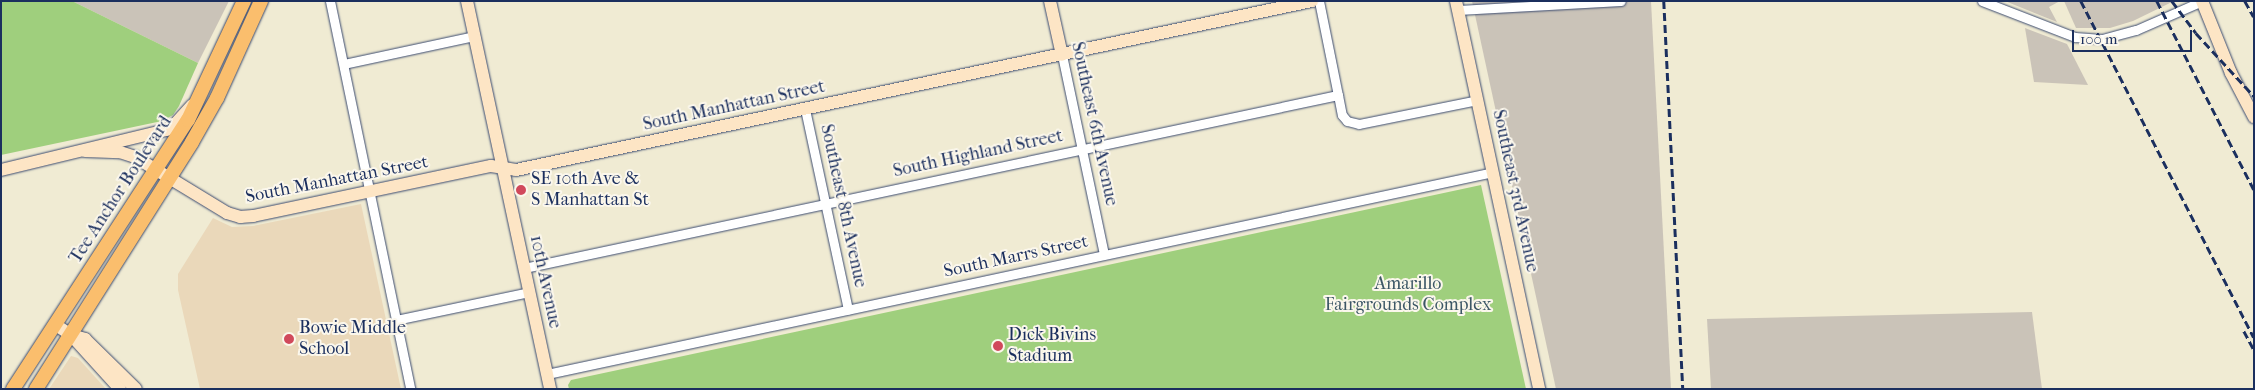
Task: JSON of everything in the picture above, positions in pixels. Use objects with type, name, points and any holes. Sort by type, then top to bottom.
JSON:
[{"type":"main road","name":"Tee Anchor Boulevard","points":[[13,389],[188,120],[244,1]]},
{"type":"main road","name":"Tee Anchor Boulevard","points":[[36,389],[170,179],[216,98],[261,1]]},
{"type":"main road","name":"Southeast 6th Avenue","points":[[1050,1],[1062,55]]},
{"type":"main road","name":"South Manhattan Street","points":[[85,151],[120,152],[135,157],[155,171],[227,213],[240,217],[266,214],[491,166],[516,170],[1312,1]]},
{"type":"main road","points":[[2202,1],[2231,73],[2254,117]]},
{"type":"main road","name":"10th Avenue","points":[[471,2],[475,36],[550,389]]},
{"type":"main road","name":"Southeast 3rd Avenue","points":[[1457,6],[1539,389]]},
{"type":"main road","points":[[1,170],[85,151],[109,142],[166,130],[176,124],[197,100]]},
{"type":"main road","points":[[56,325],[71,335],[120,389]]},
{"type":"main road","points":[[71,335],[86,339],[136,389]]},
{"type":"street","points":[[330,1],[410,389]]},
{"type":"street","points":[[1319,1],[1342,115],[1347,121],[1359,124],[1478,100]]},
{"type":"street","points":[[1457,6],[1621,1]]},
{"type":"street","points":[[1982,1],[2075,37],[2102,39],[2136,30],[2202,1]]},
{"type":"street","points":[[344,64],[475,36]]},
{"type":"street","name":"Southeast 6th Avenue","points":[[1062,55],[1104,255]]},
{"type":"street","name":"South Highland Street","points":[[524,268],[1081,148],[1338,95]]},
{"type":"street","name":"Southeast 8th Avenue","points":[[805,109],[848,309]]},
{"type":"street","name":"South Marrs Street","points":[[547,374],[1492,172]]},
{"type":"street","points":[[396,320],[530,292]]},
{"type":"shaded area","points":[[72,1],[229,1],[198,63]]},
{"type":"shaded area","points":[[1472,1],[1651,1],[1671,389],[1556,389]]},
{"type":"shaded area","points":[[2005,1],[2060,1],[2049,7],[2057,22]]},
{"type":"shaded area","points":[[2064,1],[2174,1],[2133,21],[2110,28],[2076,28]]},
{"type":"shaded area","points":[[2025,28],[2067,44],[2088,85],[2034,82]]},
{"type":"shaded area","name":"Bowie Middle School","points":[[361,204],[401,389],[200,389],[178,290],[178,274],[213,218],[232,227],[253,226]]},
{"type":"shaded area","points":[[2032,312],[2042,389],[1711,389],[1707,319]]},
{"type":"shaded area","points":[[71,356],[78,358],[106,389],[49,389]]},
{"type":"green space","points":[[1,1],[72,1],[198,63],[179,106],[173,115],[162,121],[1,155]]},
{"type":"green space","name":"Amarillo Fairgrounds Complex","points":[[1481,185],[1526,389],[569,389],[568,385],[571,380]]},
{"type":"railway","points":[[1664,1],[1683,389]]},
{"type":"railway","points":[[2081,1],[2254,337]]},
{"type":"railway","points":[[2157,1],[2254,190]]},
{"type":"railway","points":[[2172,1],[2196,33],[2254,96]]},
{"type":"railway","points":[[2245,1],[2254,17]]},
{"type":"railway","points":[[2244,331],[2254,350]]},
{"type":"place","name":"SE 10th Ave & S Manhattan St","points":[[521,190]]},
{"type":"place","name":"Bowie Middle School","points":[[289,339]]},
{"type":"place","name":"Dick Bivins Stadium","points":[[998,346]]}]
